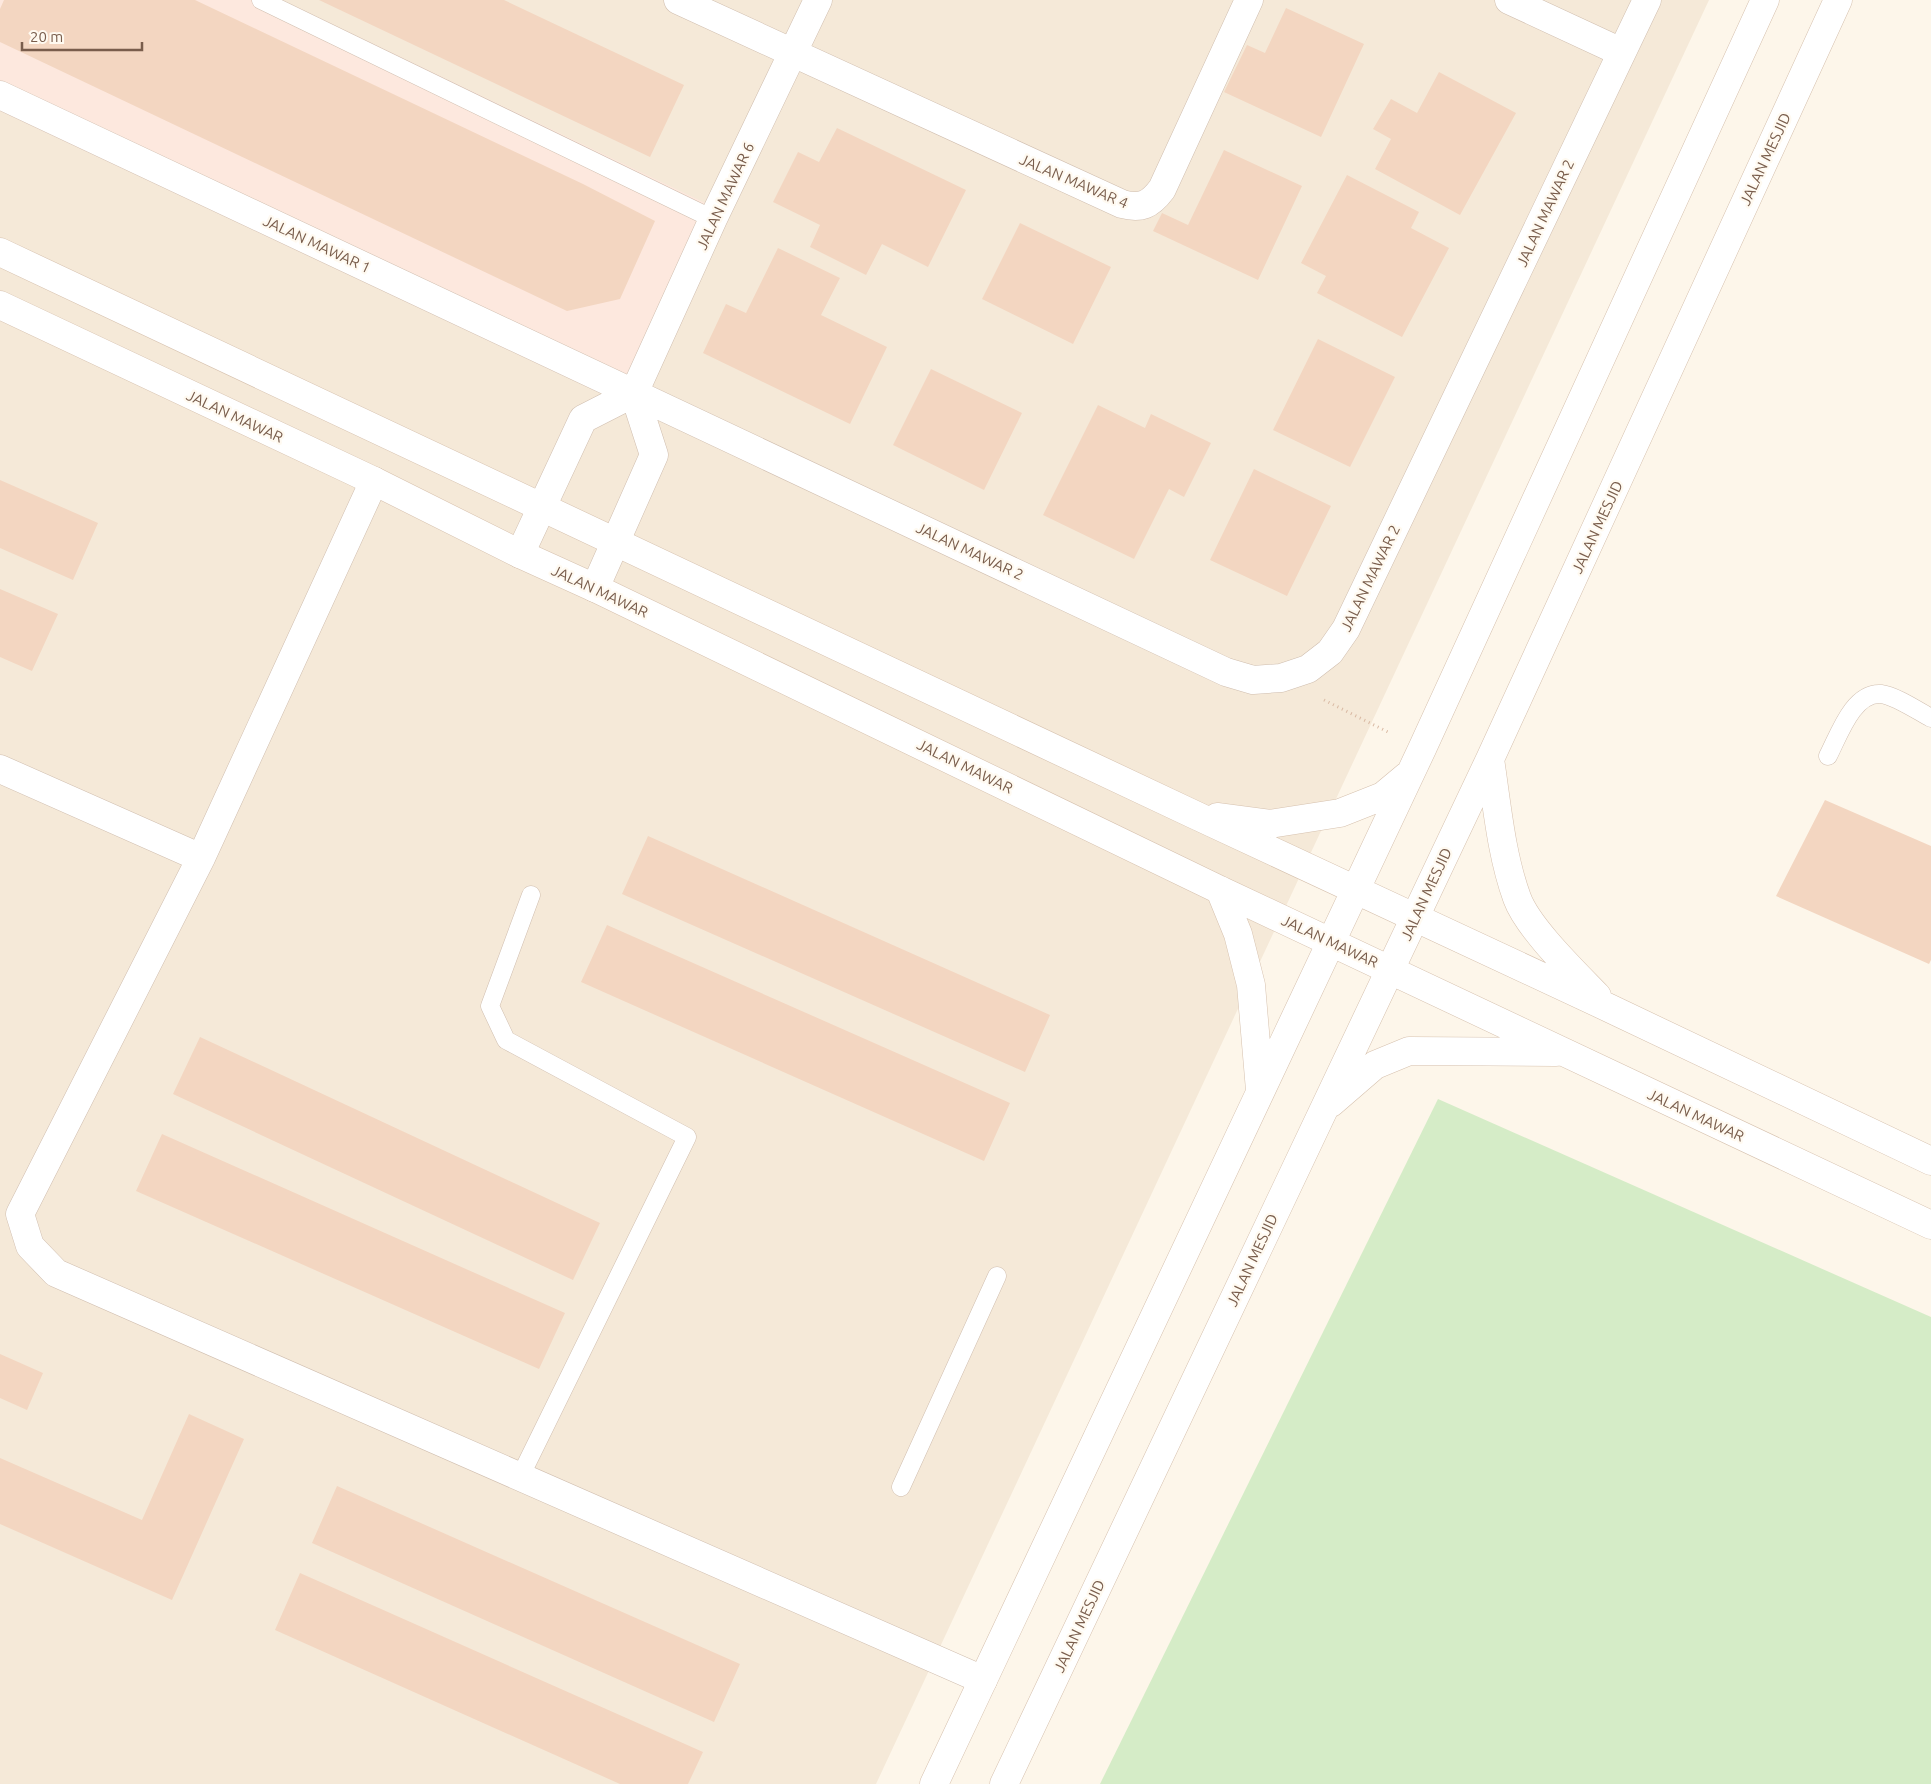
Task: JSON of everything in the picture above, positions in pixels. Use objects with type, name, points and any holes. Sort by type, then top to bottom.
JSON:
[{"type":"street","name":"JALAN MAWAR 4","points":[[678,0],[1122,204],[1133,207],[1145,205],[1155,199],[1162,189],[1249,0]]},
{"type":"street","name":"JALAN MAWAR 6","points":[[634,393],[713,219],[818,0]]},
{"type":"street","points":[[1509,0],[1621,52]]},
{"type":"street","name":"JALAN MAWAR 2","points":[[634,393],[1226,672],[1253,680],[1281,678],[1308,669],[1330,652],[1346,629],[1646,0]]},
{"type":"street","points":[[934,1784],[1422,749],[1765,0]]},
{"type":"street","name":"JALAN MESJID","points":[[1004,1784],[1490,759],[1838,0]]},
{"type":"street","name":"JALAN MAWAR 1","points":[[0,95],[634,393]]},
{"type":"street","points":[[0,252],[1931,1161]]},
{"type":"street","name":"JALAN MAWAR","points":[[0,305],[374,481],[520,554],[596,588],[1220,890],[1931,1225]]},
{"type":"street","points":[[520,554],[583,419],[634,393],[654,454],[596,588]]},
{"type":"street","points":[[374,481],[201,858],[20,1214],[30,1246],[56,1273],[983,1680]]},
{"type":"street","points":[[1490,759],[1507,859],[1517,900],[1534,926],[1570,968],[1609,1008]]},
{"type":"street","points":[[0,768],[201,858]]},
{"type":"street","points":[[1193,814],[1270,824],[1340,813],[1383,796],[1410,774]]},
{"type":"street","points":[[1220,890],[1238,934],[1251,985],[1260,1092]]},
{"type":"street","points":[[1302,1156],[1332,1101],[1375,1066],[1410,1052],[1563,1052]]},
{"type":"lane","points":[[260,0],[713,219]]},
{"type":"lane","points":[[1828,756],[1852,710],[1859,702],[1869,696],[1882,694],[1931,718]]},
{"type":"lane","points":[[520,1477],[687,1137],[506,1040],[490,1006],[531,895]]},
{"type":"lane","points":[[900,1487],[997,1276]]},
{"type":"path","points":[[1281,678],[1422,749]]},
{"type":"shaded area","points":[[0,0],[1709,0],[876,1784],[0,1784]]},
{"type":"shaded area","points":[[0,0],[282,0],[705,203],[628,373],[600,393],[0,111]]},
{"type":"green space","points":[[1438,1099],[1931,1317],[1931,1784],[1100,1784]]},
{"type":"building","points":[[4,0],[195,0],[583,184],[655,221],[620,299],[567,311],[0,42],[0,9]]},
{"type":"building","points":[[319,0],[504,0],[684,85],[650,157]]},
{"type":"building","points":[[1286,8],[1364,44],[1321,137],[1224,92],[1247,45],[1265,53]]},
{"type":"building","points":[[1439,72],[1516,113],[1460,215],[1375,169],[1391,139],[1373,129],[1391,99],[1417,113]]},
{"type":"building","points":[[837,128],[966,190],[928,267],[882,244],[866,275],[810,247],[820,225],[773,202],[798,152],[819,162]]},
{"type":"building","points":[[1224,150],[1302,186],[1258,280],[1153,231],[1162,213],[1188,225]]},
{"type":"building","points":[[1347,175],[1419,212],[1411,228],[1449,248],[1402,337],[1317,293],[1326,276],[1301,263]]},
{"type":"building","points":[[1020,223],[1111,267],[1073,344],[982,299]]},
{"type":"building","points":[[778,248],[840,278],[821,315],[887,347],[850,424],[703,353],[726,304],[746,313]]},
{"type":"building","points":[[1318,339],[1395,377],[1350,467],[1273,430]]},
{"type":"building","points":[[931,369],[1022,413],[984,490],[893,445]]},
{"type":"building","points":[[1098,405],[1145,428],[1151,414],[1211,443],[1184,497],[1169,489],[1134,559],[1043,515]]},
{"type":"building","points":[[1254,469],[1331,506],[1287,596],[1210,560]]},
{"type":"building","points":[[0,480],[98,523],[73,580],[0,548]]},
{"type":"building","points":[[0,589],[58,614],[32,671],[0,657]]},
{"type":"building","points":[[1825,800],[1931,846],[1931,960],[1929,964],[1776,896]]},
{"type":"building","points":[[648,836],[1050,1015],[1025,1072],[622,894]]},
{"type":"building","points":[[607,925],[1010,1103],[984,1161],[581,982]]},
{"type":"building","points":[[200,1037],[600,1223],[573,1280],[173,1094]]},
{"type":"building","points":[[162,1134],[565,1313],[539,1369],[136,1191]]},
{"type":"building","points":[[0,1354],[43,1373],[27,1410],[0,1398]]},
{"type":"building","points":[[189,1414],[244,1439],[172,1600],[0,1524],[0,1458],[142,1520]]},
{"type":"building","points":[[337,1486],[740,1664],[714,1722],[312,1543]]},
{"type":"building","points":[[300,1573],[703,1752],[688,1784],[620,1784],[275,1630]]}]
